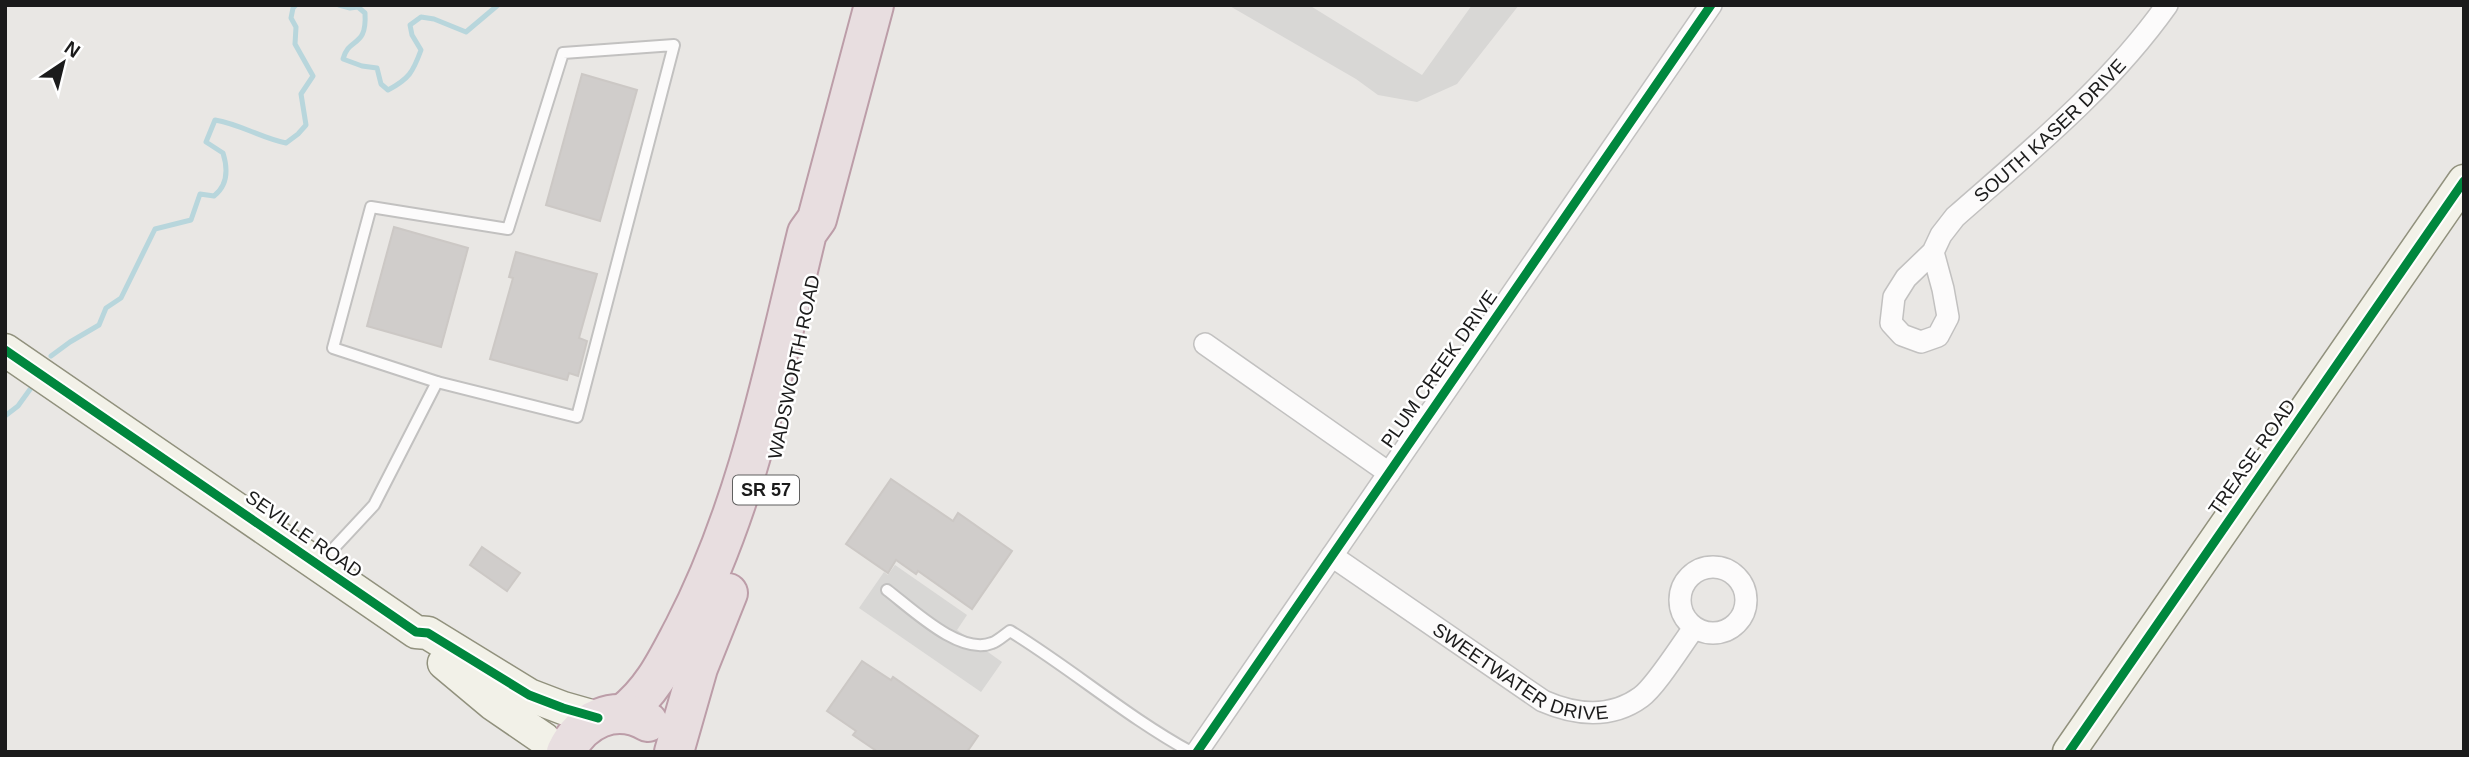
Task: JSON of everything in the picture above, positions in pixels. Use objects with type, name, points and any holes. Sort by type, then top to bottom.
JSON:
[{"type":"highway","name":"WADSWORTH ROAD","points":[[566,752],[579,732],[646,694],[695,608],[726,535],[758,437],[807,233],[817,219],[874,5]]},
{"type":"highway","name":"WADSWORTH ROAD","points":[[673,752],[698,668],[748,544],[773,465],[822,234],[817,219]]},
{"type":"highway","name":"WADSWORTH ROAD","points":[[611,716],[640,718],[655,726],[673,752]]},
{"type":"street","name":"PLUM CREEK DRIVE","points":[[1197,752],[1711,5]]},
{"type":"street","name":"SOUTH KASER DRIVE","points":[[1933,253],[1941,235],[1955,217],[2071,114],[2148,33],[2167,5]]},
{"type":"street","name":"TREASE ROAD","points":[[2075,750],[2464,181]]},
{"type":"street","points":[[1205,344],[1389,472]]},
{"type":"street","name":"SEVILLE ROAD","points":[[5,350],[416,632],[428,633],[529,695],[563,708],[611,716]]},
{"type":"street","name":"SWEETWATER DRIVE","points":[[1332,556],[1543,701],[1563,710],[1604,712],[1625,706],[1643,696],[1695,628]]},
{"type":"street","name":"SEVILLE ROAD","points":[[416,632],[421,644],[493,704],[544,739],[556,752]]},
{"type":"lane","points":[[674,45],[578,417],[437,382],[333,348],[372,206],[508,229],[564,53],[674,45]]},
{"type":"lane","points":[[318,565],[374,505],[437,382]]},
{"type":"lane","points":[[887,590],[963,643],[990,644],[1010,631],[1046,653],[1162,736],[1191,752]]},
{"type":"shaded area","points":[[1228,5],[1309,5],[1422,75],[1472,5],[1519,5],[1457,84],[1417,102],[1378,95],[1356,79]]},
{"type":"shaded area","points":[[895,565],[967,615],[957,630],[1002,662],[981,692],[859,608],[884,572],[888,575]]},
{"type":"building","points":[[582,74],[637,90],[600,221],[546,205]]},
{"type":"building","points":[[394,227],[468,248],[441,347],[367,326]]},
{"type":"building","points":[[516,252],[597,274],[579,338],[587,341],[578,376],[569,373],[567,380],[490,359],[513,278],[509,277]]},
{"type":"building","points":[[891,479],[953,521],[958,513],[1012,551],[972,609],[918,571],[916,574],[896,560],[888,573],[846,544]]},
{"type":"building","points":[[482,547],[520,573],[507,591],[470,565]]},
{"type":"building","points":[[862,661],[891,680],[893,677],[978,736],[967,752],[878,752],[853,735],[856,731],[827,711]]},
{"type":"waterway","points":[[51,356],[99,325],[106,308],[121,298],[155,229],[191,220],[200,194],[214,196],[219,192],[226,171],[223,153],[206,142],[215,120],[286,143],[306,125],[301,94],[313,76],[295,44],[296,27],[291,18],[296,5]]},
{"type":"waterway","points":[[339,5],[358,7],[365,13],[361,37],[349,47],[343,59],[377,68],[381,84],[388,90],[409,74],[421,50],[412,35],[410,25],[421,17],[434,19],[466,32],[498,5]]},
{"type":"waterway","points":[[5,416],[18,406],[31,388]]},
{"type":"cycle path","points":[[1197,752],[1711,5]]},
{"type":"cycle path","points":[[2069,752],[2464,181]]},
{"type":"cycle path","points":[[5,350],[416,632],[428,633],[529,695],[598,718]]}]
